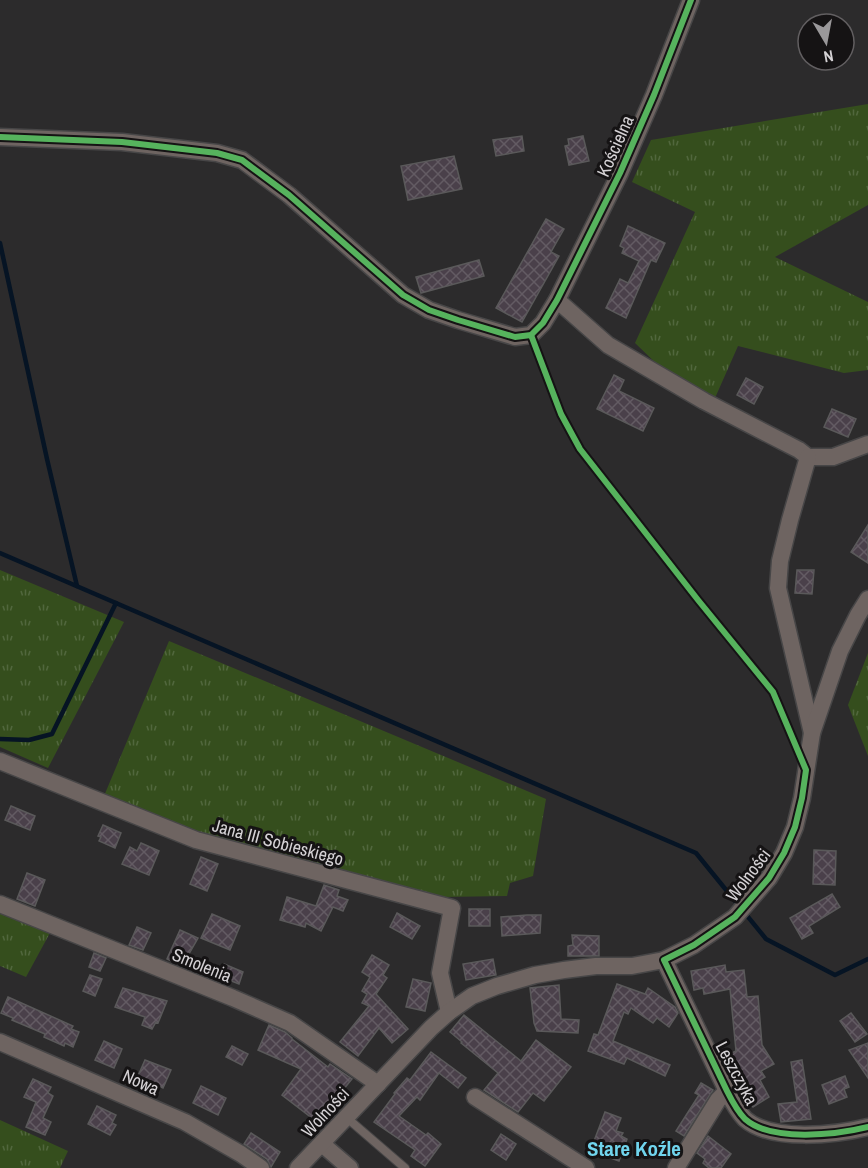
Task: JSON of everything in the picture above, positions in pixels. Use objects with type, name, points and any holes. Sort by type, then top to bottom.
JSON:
[{"type":"street","name":"Kościelna","points":[[0,137],[122,142],[217,153],[242,160],[289,195],[403,295],[429,310],[492,330],[515,337],[531,335],[543,323],[557,300],[620,173],[654,95],[691,0]]},
{"type":"street","points":[[557,300],[608,345],[704,401],[799,450],[808,457],[833,457],[868,444]]},
{"type":"street","points":[[808,457],[780,561],[778,588],[812,733]]},
{"type":"street","name":"Wolności","points":[[298,1168],[431,1028],[472,996],[535,975],[596,966],[632,966],[664,960],[694,945],[735,917],[769,878],[784,853],[795,827],[812,733],[840,651],[868,599]]},
{"type":"street","name":"Jana III Sobieskiego","points":[[0,760],[196,840],[452,908],[440,973],[449,1012]]},
{"type":"street","name":"Smolenia","points":[[0,904],[290,1023],[378,1084]]},
{"type":"street","name":"Leszczyka","points":[[664,960],[727,1091],[746,1120],[776,1133],[787,1134],[833,1133],[868,1126]]},
{"type":"street","name":"Nowa","points":[[0,1042],[185,1122],[261,1168]]},
{"type":"street","name":"Leszczyka","points":[[676,1168],[718,1100],[727,1091]]},
{"type":"street","points":[[475,1097],[586,1168]]},
{"type":"street","points":[[322,1144],[350,1168]]},
{"type":"lane","points":[[347,1118],[405,1168]]},
{"type":"green space","points":[[868,104],[868,205],[775,257],[868,302],[868,370],[844,373],[738,346],[715,398],[663,370],[635,343],[695,212],[632,182],[651,140]]},
{"type":"green space","points":[[0,570],[124,622],[48,768],[0,747]]},
{"type":"green space","points":[[169,641],[546,799],[533,876],[510,883],[507,896],[442,897],[198,832],[104,796]]},
{"type":"green space","points":[[868,653],[868,756],[848,705]]},
{"type":"green space","points":[[0,910],[51,931],[26,977],[0,966]]},
{"type":"green space","points":[[0,1120],[68,1151],[60,1168],[0,1168]]},
{"type":"building","points":[[522,136],[524,151],[496,156],[493,140]]},
{"type":"building","points":[[583,136],[589,161],[569,165],[565,146],[569,145],[568,139]]},
{"type":"building","points":[[454,156],[462,189],[408,200],[401,166]]},
{"type":"building","points":[[546,219],[564,229],[551,252],[559,256],[522,322],[496,308]]},
{"type":"building","points":[[628,226],[665,243],[656,262],[651,260],[626,318],[606,308],[620,279],[628,283],[639,261],[622,253],[624,248],[620,246]]},
{"type":"building","points":[[479,260],[484,276],[421,293],[416,277]]},
{"type":"building","points":[[614,375],[624,380],[619,391],[654,408],[643,431],[597,409]]},
{"type":"building","points":[[746,378],[763,387],[754,404],[737,395]]},
{"type":"building","points":[[832,409],[856,419],[848,437],[824,427]]},
{"type":"building","points":[[868,525],[868,563],[851,552]]},
{"type":"building","points":[[797,570],[814,570],[812,594],[795,593]]},
{"type":"building","points":[[11,806],[35,816],[30,830],[5,820]]},
{"type":"building","points":[[103,825],[121,833],[115,848],[99,841],[101,837],[98,836]]},
{"type":"building","points":[[141,843],[159,851],[149,875],[122,864],[130,847],[137,851]]},
{"type":"building","points":[[814,850],[836,851],[835,885],[813,884]]},
{"type":"building","points":[[201,857],[218,864],[207,891],[190,884]]},
{"type":"building","points":[[27,873],[45,880],[35,906],[17,899]]},
{"type":"building","points":[[324,885],[339,890],[337,896],[348,900],[343,911],[333,907],[321,931],[306,923],[305,927],[280,920],[287,897],[316,906]]},
{"type":"building","points":[[832,894],[840,907],[809,926],[813,933],[802,939],[790,918]]},
{"type":"building","points":[[469,909],[490,909],[490,926],[469,926]]},
{"type":"building","points":[[397,913],[420,926],[412,939],[390,927]]},
{"type":"building","points":[[212,914],[240,926],[230,950],[201,938]]},
{"type":"building","points":[[541,915],[540,933],[502,936],[501,917]]},
{"type":"building","points":[[137,927],[151,933],[143,950],[129,945]]},
{"type":"building","points":[[180,930],[198,938],[182,966],[167,959]]},
{"type":"building","points":[[572,935],[599,936],[599,956],[568,956],[568,946],[573,945]]},
{"type":"building","points":[[94,953],[106,958],[100,971],[89,967]]},
{"type":"building","points":[[372,955],[389,965],[383,975],[387,978],[376,994],[408,1029],[392,1043],[379,1028],[358,1056],[340,1042],[369,1006],[362,1003],[367,994],[362,991],[370,977],[362,972]]},
{"type":"building","points":[[493,959],[496,975],[466,980],[463,964]]},
{"type":"building","points":[[224,964],[243,972],[239,984],[219,976]]},
{"type":"building","points":[[725,965],[726,972],[744,970],[747,997],[758,996],[762,1045],[774,1064],[761,1071],[765,1077],[760,1080],[769,1097],[753,1107],[723,1057],[736,1051],[730,989],[704,994],[703,988],[694,990],[691,971]]},
{"type":"building","points":[[90,975],[102,979],[95,996],[83,991]]},
{"type":"building","points":[[413,979],[431,983],[425,1011],[406,1007]]},
{"type":"building","points":[[617,984],[645,994],[648,988],[675,1007],[678,1013],[669,1027],[657,1018],[653,1023],[631,1008],[628,1014],[624,1012],[613,1041],[670,1065],[665,1076],[627,1058],[624,1064],[588,1051],[594,1034],[598,1035]]},
{"type":"building","points":[[559,985],[561,1019],[579,1020],[578,1033],[537,1031],[530,988]]},
{"type":"building","points":[[123,988],[167,1001],[158,1023],[156,1022],[152,1029],[142,1025],[145,1017],[115,1007]]},
{"type":"building","points":[[8,997],[73,1026],[71,1029],[79,1032],[73,1047],[65,1043],[64,1046],[44,1037],[45,1034],[1,1013]]},
{"type":"building","points":[[851,1013],[867,1034],[855,1042],[840,1021]]},
{"type":"building","points":[[464,1015],[521,1061],[536,1040],[571,1067],[544,1101],[533,1093],[518,1112],[484,1090],[498,1073],[450,1032]]},
{"type":"building","points":[[269,1025],[285,1032],[328,1067],[330,1064],[352,1079],[317,1122],[282,1095],[301,1069],[258,1050]]},
{"type":"building","points":[[104,1041],[122,1049],[114,1068],[95,1060]]},
{"type":"building","points":[[868,1043],[868,1078],[849,1050]]},
{"type":"building","points":[[232,1046],[248,1054],[242,1065],[226,1057]]},
{"type":"building","points":[[431,1052],[466,1078],[458,1088],[439,1073],[420,1100],[417,1097],[399,1116],[426,1135],[428,1133],[441,1144],[425,1166],[411,1156],[415,1150],[374,1122],[394,1093],[407,1078],[410,1080]]},
{"type":"building","points":[[145,1060],[171,1070],[163,1088],[138,1076]]},
{"type":"building","points":[[802,1060],[811,1119],[781,1122],[778,1104],[797,1102],[791,1062]]},
{"type":"building","points":[[845,1076],[849,1087],[844,1089],[847,1097],[829,1104],[822,1085]]},
{"type":"building","points":[[33,1079],[51,1087],[48,1093],[53,1096],[43,1118],[51,1122],[45,1135],[26,1127],[36,1102],[24,1097]]},
{"type":"building","points":[[701,1083],[713,1090],[684,1136],[676,1131],[699,1095],[695,1093]]},
{"type":"building","points":[[201,1086],[226,1098],[218,1115],[193,1103]]},
{"type":"building","points":[[97,1106],[116,1115],[112,1123],[116,1125],[110,1135],[88,1124]]},
{"type":"building","points":[[605,1112],[621,1118],[616,1131],[623,1133],[621,1136],[627,1139],[619,1161],[605,1156],[608,1146],[594,1141]]},
{"type":"building","points":[[251,1133],[280,1152],[271,1167],[267,1159],[244,1144]]},
{"type":"building","points":[[501,1134],[516,1144],[506,1160],[491,1150]]},
{"type":"building","points":[[708,1136],[731,1154],[721,1168],[709,1168],[703,1163],[705,1159],[697,1153]]},
{"type":"waterway","points":[[0,243],[77,586]]},
{"type":"waterway","points":[[0,553],[696,853],[766,939],[835,975],[868,959]]},
{"type":"waterway","points":[[0,739],[29,740],[52,734],[116,603]]},
{"type":"cycle path","points":[[0,137],[122,142],[217,153],[242,160],[289,195],[403,295],[429,310],[458,320],[515,337],[531,335],[543,323],[557,300],[620,173],[654,95],[691,0]]},
{"type":"cycle path","points":[[531,335],[561,414],[580,449],[773,692],[806,770],[795,827],[784,853],[769,878],[735,917],[694,945],[664,960],[729,1095],[745,1119],[756,1126],[787,1134],[822,1134],[868,1127]]},
{"type":"district","name":"Stare Koźle","points":[[634,1148]]}]
